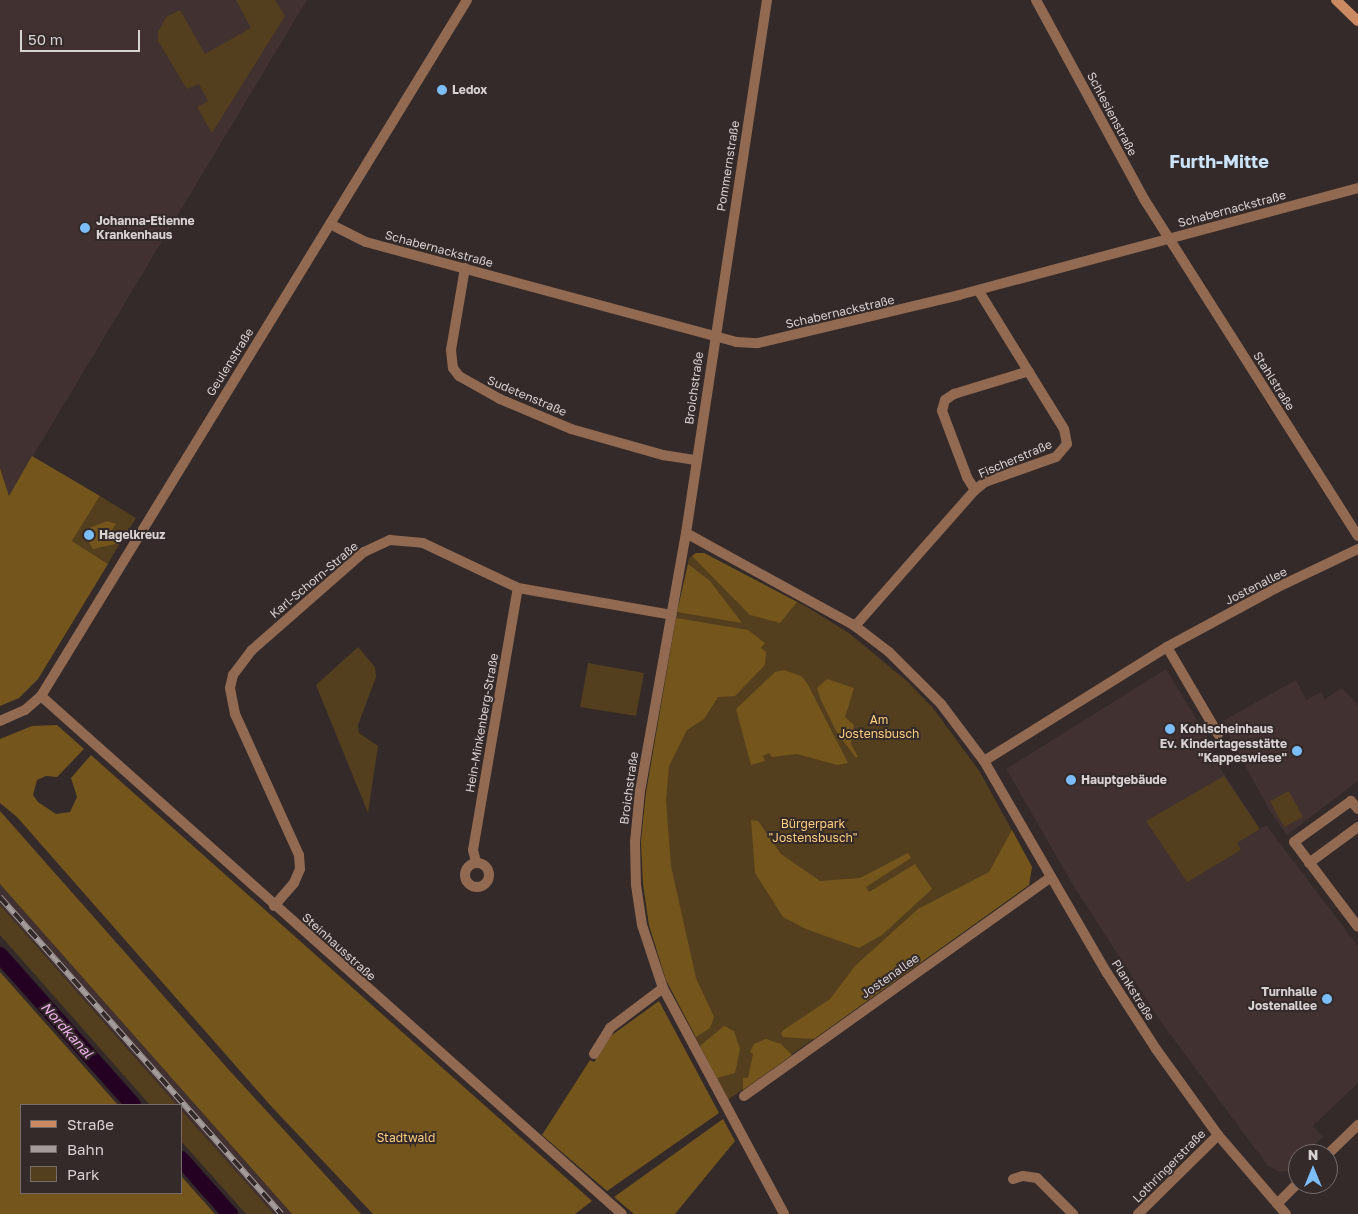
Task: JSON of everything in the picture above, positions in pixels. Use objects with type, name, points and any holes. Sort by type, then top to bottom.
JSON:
[{"type":"main road","points":[[1340,1],[1358,22]]},
{"type":"street","name":"Geulenstraße","points":[[0,722],[25,710],[41,696],[467,0]]},
{"type":"street","name":"Pommernstraße","points":[[714,336],[767,0]]},
{"type":"street","name":"Schlesienstraße","points":[[1036,0],[1169,239]]},
{"type":"street","name":"Schabernackstraße","points":[[330,224],[366,242],[714,336],[758,343],[978,290],[1358,188]]},
{"type":"street","name":"Stahlstraße","points":[[1169,239],[1358,536]]},
{"type":"street","name":"Sudetenstraße","points":[[465,268],[451,350],[453,368],[459,376],[500,399],[571,429],[663,455],[696,460]]},
{"type":"street","name":"Fischerstraße","points":[[855,626],[975,490],[985,482],[1056,457],[1067,444],[1064,429],[978,290]]},
{"type":"street","name":"Broichstraße","points":[[714,336],[686,533],[640,792],[635,842],[636,885],[642,925],[663,988],[784,1214]]},
{"type":"street","name":"Fischerstraße","points":[[975,490],[967,477],[942,411],[945,400],[954,394],[1029,372]]},
{"type":"street","points":[[686,533],[855,626],[914,675],[941,704],[984,760]]},
{"type":"street","name":"Karl-Schorn-Straße","points":[[274,906],[294,883],[300,869],[299,855],[235,714],[230,688],[241,661],[364,552],[390,540],[423,542],[518,588],[672,615]]},
{"type":"street","name":"Jostenallee","points":[[984,760],[1167,647],[1276,588],[1358,549]]},
{"type":"street","name":"Hein-Minkenberg-Straße","points":[[476,862],[473,850],[518,588]]},
{"type":"street","points":[[1167,647],[1218,734]]},
{"type":"street","name":"Steinhausstraße","points":[[41,696],[274,906],[622,1214]]},
{"type":"street","name":"Plankstraße","points":[[984,760],[1051,877],[1156,1050],[1218,1135],[1286,1214]]},
{"type":"street","points":[[1358,809],[1351,800],[1294,842],[1358,927]]},
{"type":"street","points":[[1309,863],[1358,827]]},
{"type":"street","name":"Jostenallee","points":[[744,1096],[1051,877]]},
{"type":"street","points":[[594,1054],[610,1028],[663,988]]},
{"type":"street","points":[[1338,1144],[1358,1125]]},
{"type":"street","name":"Lothringerstraße","points":[[1138,1214],[1218,1135]]},
{"type":"street","points":[[1013,1179],[1023,1176],[1037,1178],[1073,1214]]},
{"type":"street","points":[[1277,1204],[1288,1193]]},
{"type":"shaded area","name":"Johanna-Etienne Krankenhaus","points":[[0,0],[307,0],[9,496],[0,468]]},
{"type":"shaded area","points":[[1166,669],[1207,736],[1208,749],[1260,829],[1266,825],[1358,946],[1358,1083],[1313,1126],[1323,1137],[1316,1144],[1288,1144],[1288,1171],[1279,1172],[1268,1166],[1161,1022],[1073,885],[1006,769]]},
{"type":"shaded area","name":"Ev. Kindertagesstätte \"Kappeswiese\"","points":[[1296,680],[1306,700],[1321,692],[1325,699],[1342,688],[1358,705],[1358,781],[1287,835],[1271,813],[1221,722]]},
{"type":"shaded area","points":[[0,884],[292,1214],[274,1214],[182,1111],[182,1104],[176,1104],[0,905]]},
{"type":"green space","points":[[236,0],[275,0],[285,16],[212,133],[197,107],[208,101],[199,84],[187,89],[158,41],[158,32],[166,17],[180,10],[205,54],[251,28]]},
{"type":"green space","points":[[32,456],[100,496],[72,541],[108,564],[38,679],[19,698],[0,706],[0,468],[9,496]]},
{"type":"green space","points":[[100,496],[136,518],[123,539],[110,531],[107,521],[91,527],[87,539],[102,548],[105,544],[120,543],[108,564],[72,541]]},
{"type":"green space","points":[[107,521],[116,524],[111,531],[123,539],[120,543],[93,549],[87,539],[91,527]]},
{"type":"green space","name":"Bürgerpark \"Jostensbusch\"","points":[[696,553],[704,553],[807,607],[849,633],[908,682],[933,708],[980,772],[1032,867],[1029,885],[728,1100],[666,980],[649,925],[643,883],[641,841],[646,793],[676,620],[689,558]]},
{"type":"green space","points":[[696,553],[704,553],[797,602],[780,623],[750,615],[692,556]]},
{"type":"green space","points":[[688,564],[710,581],[742,623],[677,612]]},
{"type":"green space","points":[[676,618],[748,630],[765,643],[761,648],[766,652],[765,665],[735,696],[718,697],[704,719],[687,730],[669,766],[666,801],[671,866],[696,978],[714,1017],[710,1028],[696,1037],[666,980],[649,925],[643,883],[641,841],[646,793]]},
{"type":"green space","points":[[358,647],[375,667],[376,677],[358,725],[359,733],[378,746],[368,813],[316,685]]},
{"type":"green space","points":[[588,663],[644,673],[636,716],[580,707]]},
{"type":"green space","points":[[784,670],[801,676],[807,683],[848,763],[837,765],[797,754],[772,757],[769,753],[763,756],[765,761],[751,765],[736,709],[775,672]]},
{"type":"green space","points":[[827,679],[854,688],[845,717],[854,725],[851,744],[858,757],[856,758],[836,731],[821,700],[817,688]]},
{"type":"green space","name":"Stadtwald","points":[[57,725],[84,749],[57,777],[46,776],[37,780],[33,795],[38,802],[56,814],[70,812],[77,797],[71,778],[91,755],[592,1201],[575,1214],[373,1214],[271,1106],[17,817],[0,803],[0,739],[32,726]]},
{"type":"green space","points":[[1224,776],[1260,829],[1237,843],[1241,850],[1187,882],[1146,821]]},
{"type":"green space","points":[[1289,791],[1303,817],[1284,827],[1270,801]]},
{"type":"green space","points":[[0,811],[229,1070],[361,1214],[292,1214],[0,884]]},
{"type":"green space","points":[[751,820],[758,821],[781,854],[820,881],[860,878],[908,853],[911,858],[866,887],[869,892],[915,864],[932,889],[882,935],[859,948],[806,929],[783,917],[755,873]]},
{"type":"green space","points":[[1012,830],[1032,867],[1029,885],[814,1039],[783,1037],[781,1033],[785,1029],[830,999],[855,966],[918,909],[989,872]]},
{"type":"green space","points":[[0,905],[176,1104],[149,1104],[0,935]]},
{"type":"green space","points":[[0,972],[117,1104],[20,1104],[20,1194],[182,1194],[182,1177],[215,1214],[0,1214]]},
{"type":"green space","points":[[659,1001],[719,1113],[607,1191],[542,1135],[590,1060],[594,1062],[612,1035]]},
{"type":"green space","points":[[724,1026],[734,1031],[740,1049],[735,1073],[717,1078],[700,1046]]},
{"type":"green space","points":[[766,1039],[781,1044],[792,1055],[743,1090],[743,1078],[748,1078],[753,1054],[750,1052],[754,1044]]},
{"type":"green space","points":[[182,1111],[274,1214],[246,1214],[182,1142]]},
{"type":"green space","points":[[723,1119],[735,1141],[675,1214],[634,1214],[614,1197]]},
{"type":"waterway","name":"Nordkanal","points":[[0,955],[132,1104]]},
{"type":"waterway","name":"Nordkanal","points":[[182,1160],[230,1214]]},
{"type":"railway","points":[[0,897],[281,1214]]},
{"type":"place","name":"Ledox","points":[[442,90]]},
{"type":"place","name":"Johanna-Etienne Krankenhaus","points":[[85,228]]},
{"type":"place","name":"Hagelkreuz","points":[[89,535]]},
{"type":"place","name":"Kohlscheinhaus","points":[[1170,729]]},
{"type":"place","name":"Ev. Kindertagesstätte \"Kappeswiese\"","points":[[1297,751]]},
{"type":"place","name":"Hauptgebäude","points":[[1071,780]]},
{"type":"place","name":"Turnhalle Jostenallee","points":[[1327,999]]},
{"type":"district","name":"Furth-Mitte","points":[[1219,161]]},
{"type":"park label","name":"Am Jostensbusch","points":[[879,727]]}]
